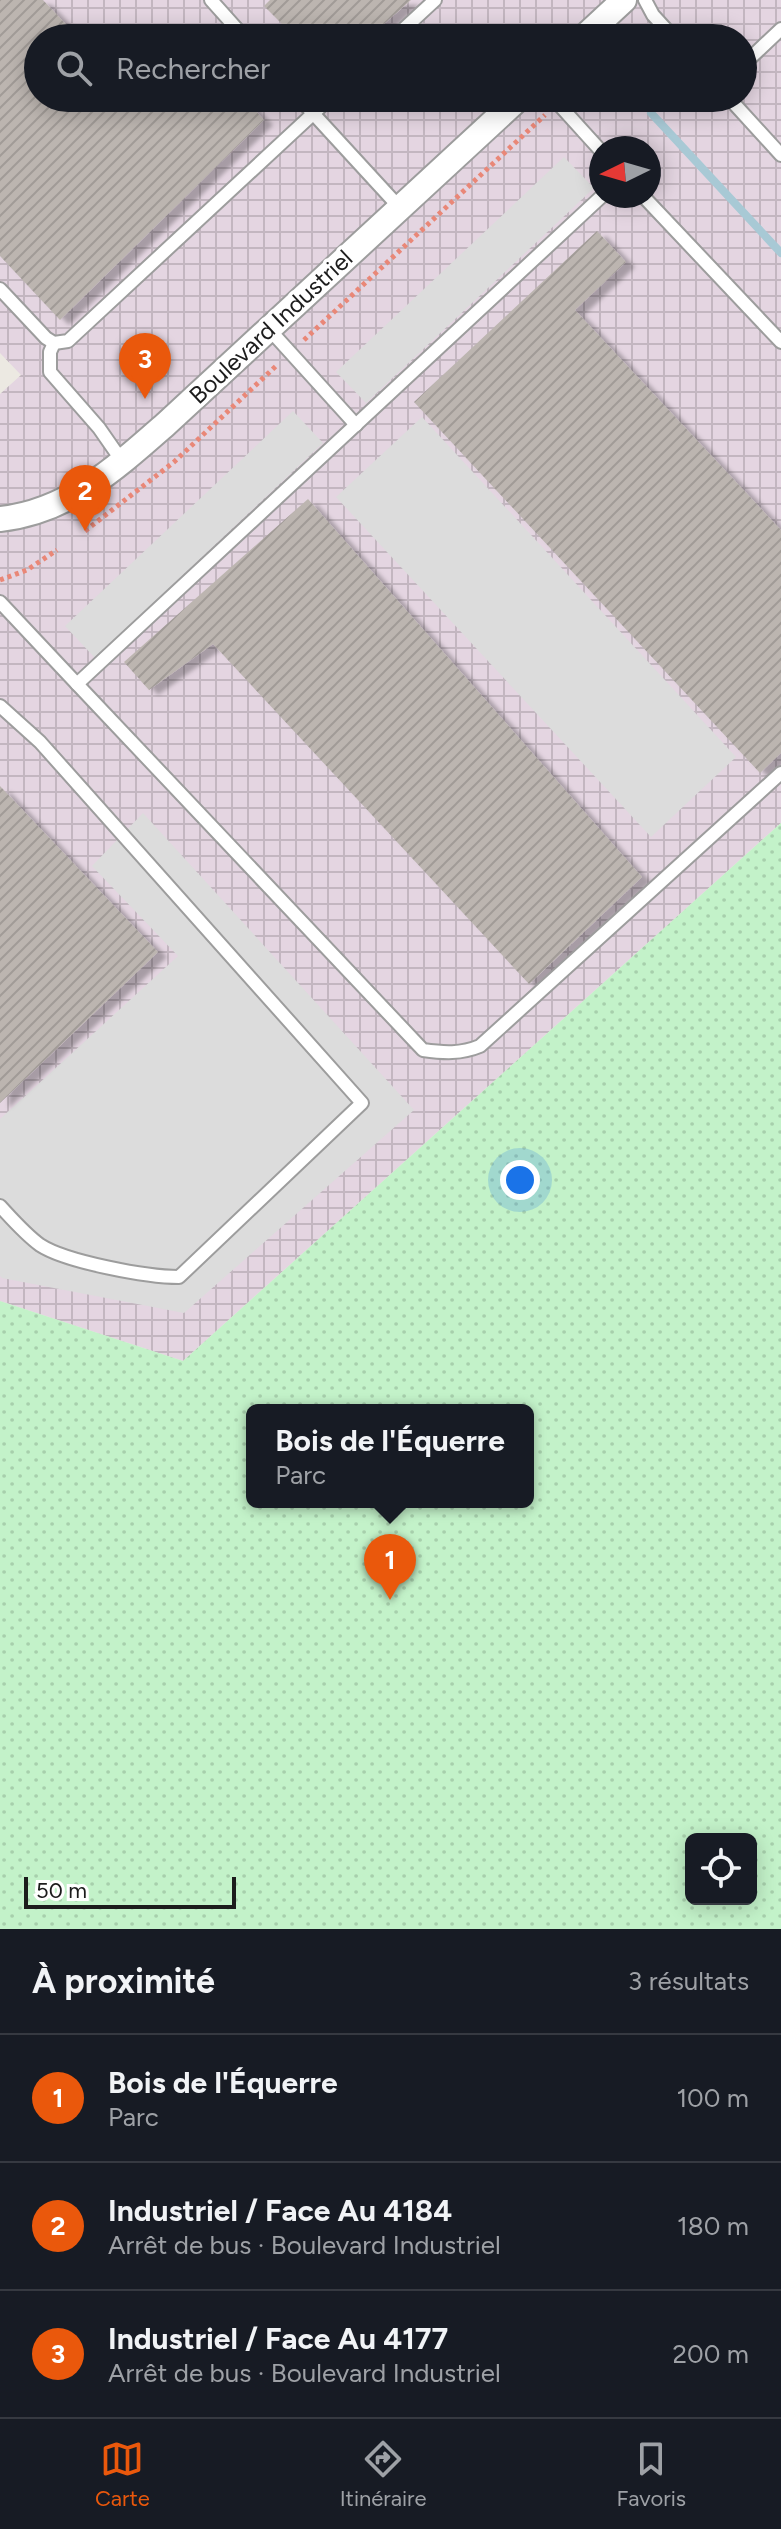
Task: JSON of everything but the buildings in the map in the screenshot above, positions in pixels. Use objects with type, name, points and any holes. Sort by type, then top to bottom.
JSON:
[{"type":"street","points":[[598,24],[624,0]]},
{"type":"street","name":"Boulevard Industriel","points":[[0,519],[30,514],[65,501],[92,485],[122,461],[504,112]]},
{"type":"lane","points":[[211,0],[232,24]]},
{"type":"lane","points":[[409,24],[435,0]]},
{"type":"lane","points":[[645,0],[661,24]]},
{"type":"lane","points":[[757,52],[781,29]]},
{"type":"lane","points":[[565,112],[589,138]]},
{"type":"lane","points":[[742,112],[781,155]]},
{"type":"lane","points":[[0,289],[46,338],[61,343],[74,337],[313,113],[400,208]]},
{"type":"lane","points":[[77,684],[589,208]]},
{"type":"lane","points":[[654,208],[781,342]]},
{"type":"lane","points":[[269,329],[356,425]]},
{"type":"lane","points":[[54,343],[50,352],[50,372],[99,428],[122,461]]},
{"type":"lane","points":[[0,602],[423,1050],[458,1053],[480,1046],[781,773]]},
{"type":"lane","points":[[0,706],[40,742],[362,1103],[179,1277],[57,1254],[24,1232],[0,1206]]},
{"type":"path","name":"Boulevard Industriel","points":[[85,531],[174,462],[543,112]]},
{"type":"path","points":[[0,580],[27,570],[57,550]]},
{"type":"shaded area","points":[[0,0],[781,0],[781,823],[183,1361],[0,1301],[0,394],[21,375],[0,353]]},
{"type":"shaded area","points":[[564,157],[589,183],[589,193],[366,403],[336,372]]},
{"type":"shaded area","points":[[293,411],[323,443],[95,658],[65,626]]},
{"type":"shaded area","points":[[422,417],[736,757],[651,837],[336,497]]},
{"type":"shaded area","points":[[143,813],[414,1110],[184,1313],[0,1276],[0,1119],[178,956],[92,866]]},
{"type":"green space","points":[[781,823],[781,1929],[0,1929],[0,1301],[183,1361]]},
{"type":"waterway","points":[[651,113],[781,253]]},
{"type":"place","name":"Industriel / Face Au 4177","points":[[145,399]]},
{"type":"place","name":"Industriel / Face Au 4184","points":[[85,531]]},
{"type":"place","name":"Bois de l'Équerre","points":[[390,1600]]}]
